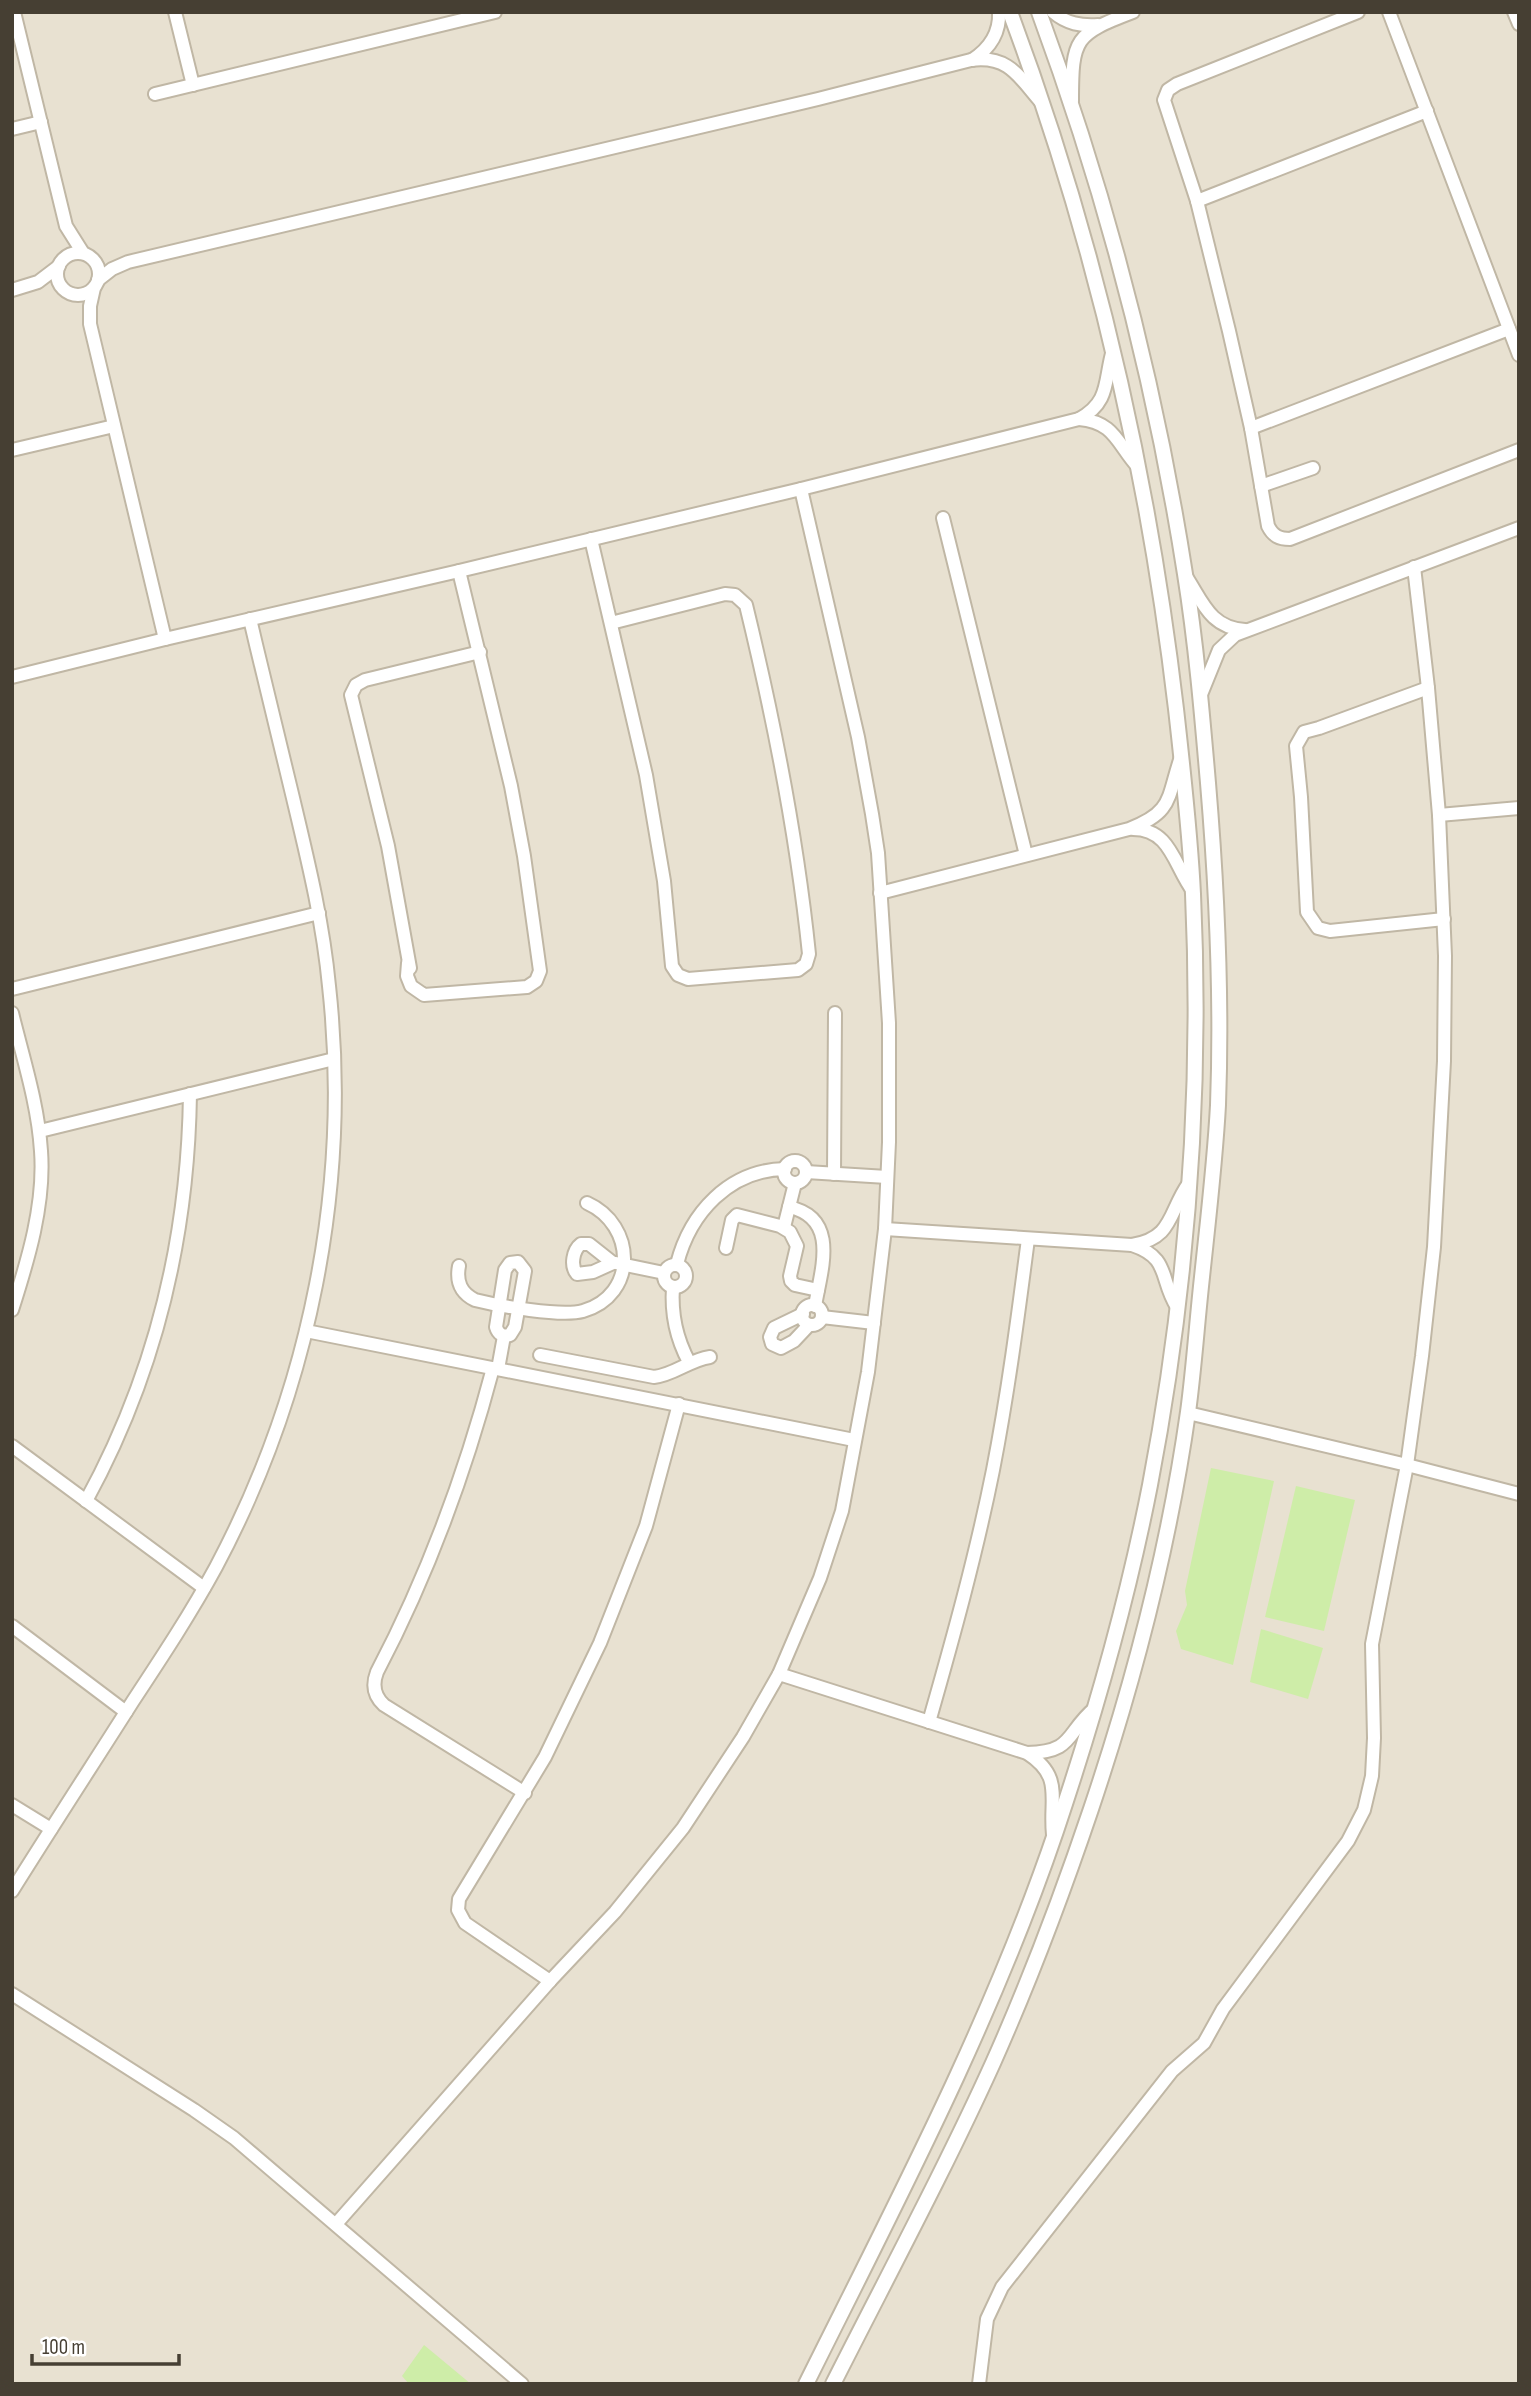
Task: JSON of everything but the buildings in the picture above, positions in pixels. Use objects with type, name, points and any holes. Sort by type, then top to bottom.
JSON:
[{"type":"street","points":[[14,12],[66,226],[58,281],[90,324]]},
{"type":"street","points":[[175,12],[192,85]]},
{"type":"street","points":[[155,94],[495,12]]},
{"type":"street","points":[[971,60],[984,51],[993,39],[999,24],[999,12]]},
{"type":"street","points":[[806,2384],[970,2049],[1053,1839],[1095,1708],[1126,1594],[1147,1499],[1177,1307],[1189,1184],[1195,1033],[1193,891],[1181,757],[1163,613],[1114,349],[1086,245],[1010,12]]},
{"type":"street","points":[[833,2384],[994,2060],[1033,1968],[1077,1850],[1112,1742],[1143,1630],[1188,1413],[1213,1174],[1218,1088],[1215,885],[1200,697],[1186,577],[1149,383],[1131,308],[1072,102],[1039,12]]},
{"type":"street","points":[[1053,12],[1078,25],[1098,25],[1133,12]]},
{"type":"street","points":[[1358,12],[1171,86],[1165,95],[1164,106],[1197,201],[1251,428],[1266,514],[1272,524],[1281,531],[1307,532],[1519,450]]},
{"type":"street","points":[[1389,12],[1519,355]]},
{"type":"street","points":[[1514,12],[1519,24]]},
{"type":"street","points":[[1072,102],[1076,51],[1082,39],[1098,25]]},
{"type":"street","points":[[30,285],[81,295],[112,270],[128,262],[818,99],[971,60],[990,59],[1008,66],[1041,102]]},
{"type":"street","points":[[1197,201],[1427,111]]},
{"type":"street","points":[[12,129],[41,122]]},
{"type":"street","points":[[66,226],[99,271],[90,306],[90,324],[165,639]]},
{"type":"street","points":[[12,290],[30,285],[72,254],[110,262],[128,262]]},
{"type":"street","points":[[1251,428],[1509,329]]},
{"type":"street","points":[[12,677],[801,489],[1079,419],[1096,407],[1105,393],[1114,349]]},
{"type":"street","points":[[1079,419],[1094,421],[1114,432],[1138,467]]},
{"type":"street","points":[[12,450],[114,426]]},
{"type":"street","points":[[1261,486],[1313,468]]},
{"type":"street","points":[[335,2224],[550,1981],[615,1912],[683,1828],[743,1737],[779,1674],[808,1610],[842,1511],[868,1373],[885,1228],[889,1036],[878,853],[858,737],[801,489]]},
{"type":"street","points":[[943,518],[1026,855]]},
{"type":"street","points":[[1200,697],[1219,650],[1235,635],[1519,528]]},
{"type":"street","points":[[591,539],[652,807],[672,966],[678,975],[688,979],[798,970],[806,964],[809,954],[788,802],[750,622],[737,603],[715,597],[611,623]]},
{"type":"street","points":[[979,2384],[987,2319],[1002,2287],[1172,2071],[1204,2043],[1223,2009],[1338,1855],[1357,1826],[1369,1793],[1373,1767],[1373,1631],[1407,1465],[1422,1356],[1434,1247],[1444,1061],[1444,919],[1439,815],[1414,567]]},
{"type":"street","points":[[459,571],[480,652],[519,824],[538,953],[531,977],[522,984],[509,988],[442,993],[429,991],[418,985],[408,963],[395,878],[351,700],[353,690],[360,682],[480,652]]},
{"type":"street","points":[[1186,577],[1213,619],[1228,628],[1245,630]]},
{"type":"street","points":[[12,1891],[204,1588],[240,1517],[266,1457],[306,1331],[326,1226],[334,1132],[330,987],[319,913],[250,619]]},
{"type":"street","points":[[1428,688],[1319,728],[1309,729],[1300,736],[1296,746],[1306,901],[1307,912],[1313,924],[1324,930],[1444,919]]},
{"type":"street","points":[[880,893],[1129,829],[1152,819],[1166,806],[1181,757]]},
{"type":"street","points":[[1439,815],[1519,808]]},
{"type":"street","points":[[1129,829],[1147,831],[1162,839],[1173,852],[1193,891]]},
{"type":"street","points":[[12,989],[319,913]]},
{"type":"street","points":[[12,1013],[40,1131],[42,1154],[38,1201],[26,1262],[12,1310]]},
{"type":"street","points":[[834,1174],[835,1013]]},
{"type":"street","points":[[1195,1033],[1203,1046],[1204,1083],[1208,1088],[1218,1088]]},
{"type":"street","points":[[40,1131],[334,1059]]},
{"type":"street","points":[[86,1501],[129,1413],[160,1320],[180,1224],[188,1159],[190,1094]]},
{"type":"street","points":[[1192,1124],[1200,1121],[1207,1125],[1207,1162],[1213,1174]]},
{"type":"street","points":[[799,1161],[806,1172],[801,1181],[794,1183],[785,1177],[788,1163],[799,1161]]},
{"type":"street","points":[[677,1264],[695,1221],[718,1195],[746,1176],[785,1170]]},
{"type":"street","points":[[806,1172],[887,1177]]},
{"type":"street","points":[[784,1227],[794,1183]]},
{"type":"street","points":[[885,1228],[1132,1245],[1150,1240],[1163,1232],[1189,1184]]},
{"type":"street","points":[[459,1266],[458,1282],[466,1295],[475,1300],[571,1313],[588,1310],[609,1295],[619,1281],[618,1264],[622,1239],[614,1224],[602,1211],[587,1203]]},
{"type":"street","points":[[789,1207],[812,1218],[822,1235],[824,1248],[818,1290],[819,1311]]},
{"type":"street","points":[[726,1248],[732,1220],[737,1215],[784,1227],[793,1235],[797,1246],[791,1281],[795,1285],[818,1290]]},
{"type":"street","points":[[929,1722],[966,1588],[990,1485],[1007,1394],[1028,1239]]},
{"type":"street","points":[[1132,1245],[1151,1253],[1161,1265],[1177,1307]]},
{"type":"street","points":[[513,1262],[518,1262],[525,1270],[519,1307],[515,1330],[510,1335],[499,1333],[496,1327],[506,1267],[513,1262]]},
{"type":"street","points":[[618,1264],[664,1273]]},
{"type":"street","points":[[677,1264],[685,1270],[686,1277],[683,1284],[673,1287],[666,1282],[664,1273],[670,1265],[677,1264]]},
{"type":"street","points":[[673,1287],[676,1331],[689,1362]]},
{"type":"street","points":[[806,1320],[806,1308],[874,1323]]},
{"type":"street","points":[[306,1331],[854,1440]]},
{"type":"street","points":[[504,1336],[471,1447],[444,1525],[413,1601],[377,1672],[374,1684],[376,1696],[384,1705],[525,1793]]},
{"type":"street","points":[[540,1355],[648,1377],[665,1375],[689,1362],[710,1357]]},
{"type":"street","points":[[550,1981],[465,1923],[458,1910],[461,1894],[525,1793],[577,1694],[617,1605],[646,1526],[680,1404]]},
{"type":"street","points":[[1188,1413],[1519,1494]]},
{"type":"street","points":[[12,1446],[204,1588]]},
{"type":"street","points":[[12,1626],[126,1712]]},
{"type":"street","points":[[779,1674],[1027,1752],[1048,1752],[1065,1744],[1083,1719],[1095,1708]]},
{"type":"street","points":[[1027,1752],[1043,1765],[1053,1785],[1053,1839]]},
{"type":"street","points":[[12,1805],[51,1829]]},
{"type":"street","points":[[12,1994],[214,2124],[522,2384]]},
{"type":"shaded area","points":[[12,12],[1519,12],[1519,2384],[12,2384]]},
{"type":"green space","points":[[1211,1468],[1274,1481],[1233,1665],[1181,1649],[1176,1631],[1187,1605],[1185,1591]]},
{"type":"green space","points":[[1296,1486],[1355,1500],[1324,1631],[1265,1617]]},
{"type":"green space","points":[[1261,1629],[1323,1648],[1308,1699],[1250,1682]]},
{"type":"green space","points":[[424,2345],[471,2384],[409,2384],[402,2376]]}]
